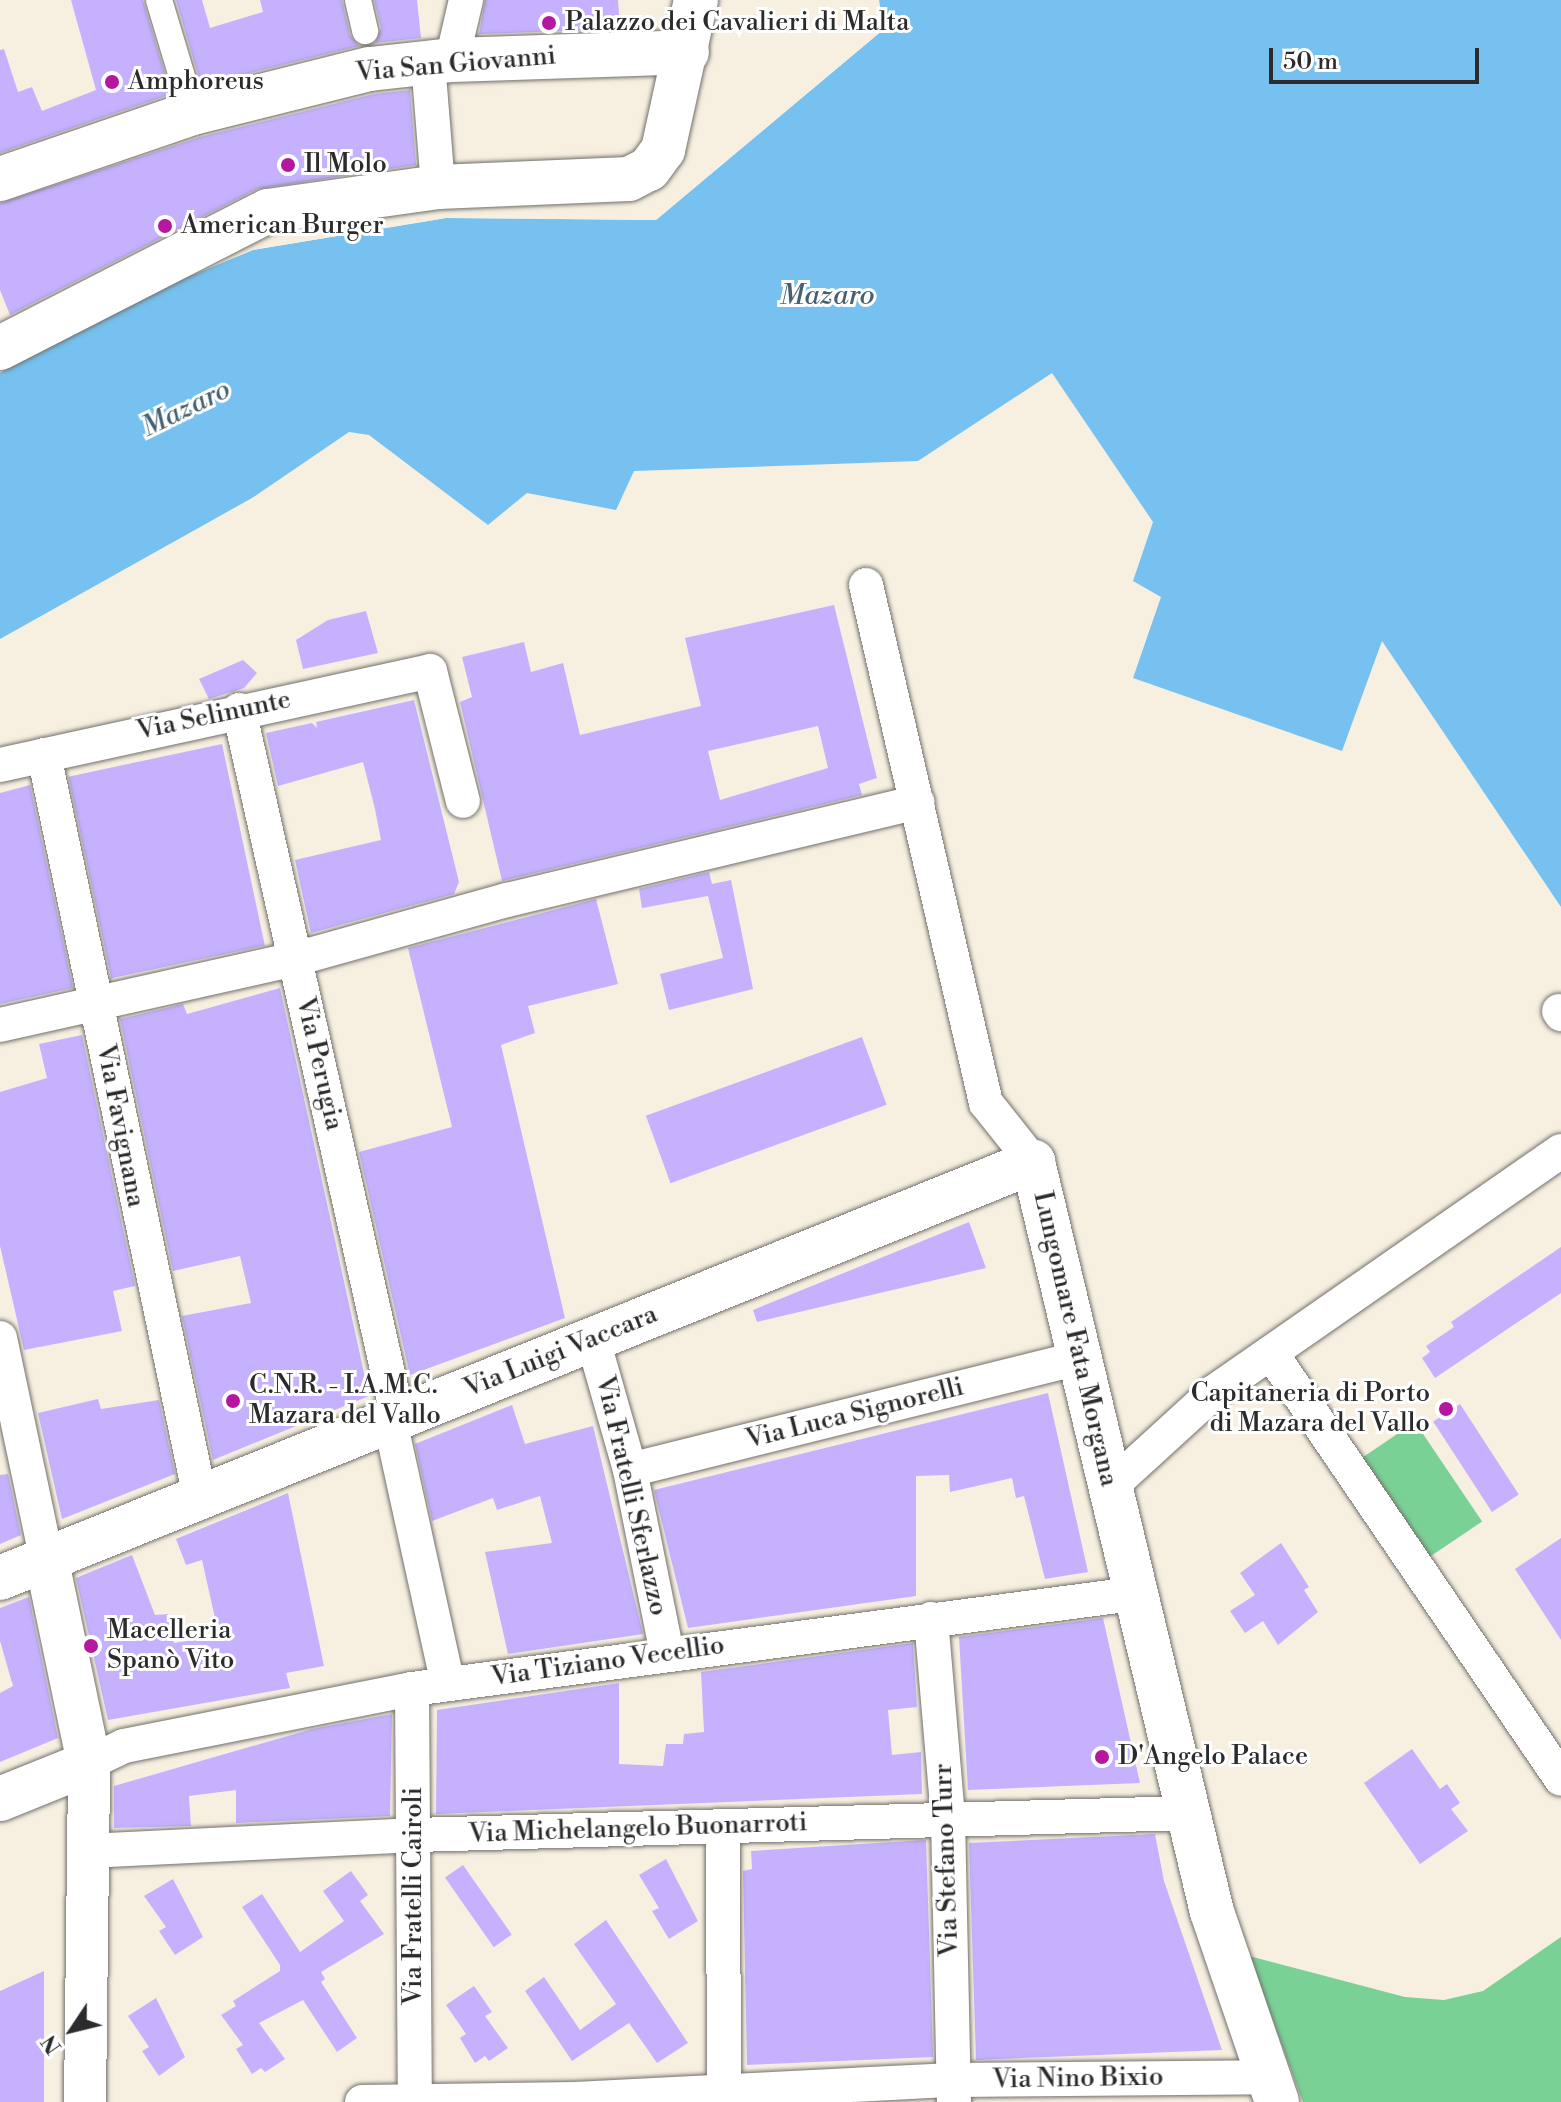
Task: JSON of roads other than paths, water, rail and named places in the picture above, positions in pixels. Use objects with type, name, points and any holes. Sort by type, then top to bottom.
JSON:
[{"type":"main road","points":[[0,348],[268,211],[438,187],[629,179],[649,169],[663,150],[696,0]]},
{"type":"main road","name":"Via San Giovanni","points":[[0,179],[368,52],[440,61],[687,52]]},
{"type":"main road","name":"Via Luigi Vaccara","points":[[0,1578],[1033,1162]]},
{"type":"main road","name":"Lungomare Fata Morgana","points":[[1033,1162],[1133,1594],[1212,1912],[1272,2090]]},
{"type":"main road","points":[[0,1799],[89,1763],[46,1557]]},
{"type":"street","points":[[159,0],[193,113]]},
{"type":"street","points":[[358,0],[368,52]]},
{"type":"street","points":[[438,187],[440,61],[466,0]]},
{"type":"street","name":"Lungomare Fata Morgana","points":[[866,585],[986,1103],[1033,1162]]},
{"type":"street","name":"Via Selinunte","points":[[0,765],[239,710],[430,671],[463,801]]},
{"type":"street","name":"Via Perugia","points":[[239,710],[394,1420],[448,1684]]},
{"type":"street","name":"Via Favignana","points":[[44,755],[200,1497]]},
{"type":"street","points":[[0,1025],[295,959],[507,900],[917,802]]},
{"type":"street","points":[[1109,1488],[1214,1392],[1561,1151]]},
{"type":"street","points":[[0,1338],[46,1557]]},
{"type":"street","name":"Via Fratelli Sferlazzo","points":[[593,1340],[630,1470],[667,1653]]},
{"type":"street","points":[[1271,1353],[1561,1779]]},
{"type":"street","name":"Via Luca Signorelli","points":[[630,1470],[1079,1358]]},
{"type":"street","name":"Via Tiziano Vecellio","points":[[89,1763],[124,1746],[412,1689],[1133,1594]]},
{"type":"street","name":"Via Stefano Turr","points":[[931,1619],[948,1818],[954,2091]]},
{"type":"street","name":"Via Fratelli Cairoli","points":[[412,1689],[415,2101]]},
{"type":"street","points":[[85,2102],[89,1763]]},
{"type":"street","name":"Via Michelangelo Buonarroti","points":[[89,1851],[415,1835],[1187,1813]]},
{"type":"street","points":[[723,1827],[723,2097]]},
{"type":"street","name":"Via Nino Bixio","points":[[362,2102],[575,2101],[954,2091],[1272,2090]]},
{"type":"water","name":"Mazaro","points":[[879,0],[1561,0],[1561,907],[1382,641],[1342,751],[1133,678],[1161,597],[1133,581],[1153,522],[1052,373],[918,461],[634,471],[616,510],[527,493],[488,525],[369,435],[349,432],[252,498],[0,639],[0,373],[134,299],[253,250],[446,218],[656,220],[884,29]]},
{"type":"place","name":"Palazzo dei Cavalieri di Malta","points":[[549,23]]},
{"type":"place","name":"Amphoreus","points":[[112,82]]},
{"type":"place","name":"Il Molo","points":[[288,165]]},
{"type":"place","name":"American Burger","points":[[165,226]]},
{"type":"place","name":"C.N.R. - I.A.M.C. Mazara del Vallo","points":[[233,1401]]},
{"type":"place","name":"Capitaneria di Porto di Mazara del Vallo","points":[[1446,1409]]},
{"type":"place","name":"Macelleria Spanò Vito","points":[[91,1646]]},
{"type":"place","name":"D'Angelo Palace","points":[[1102,1757]]}]
